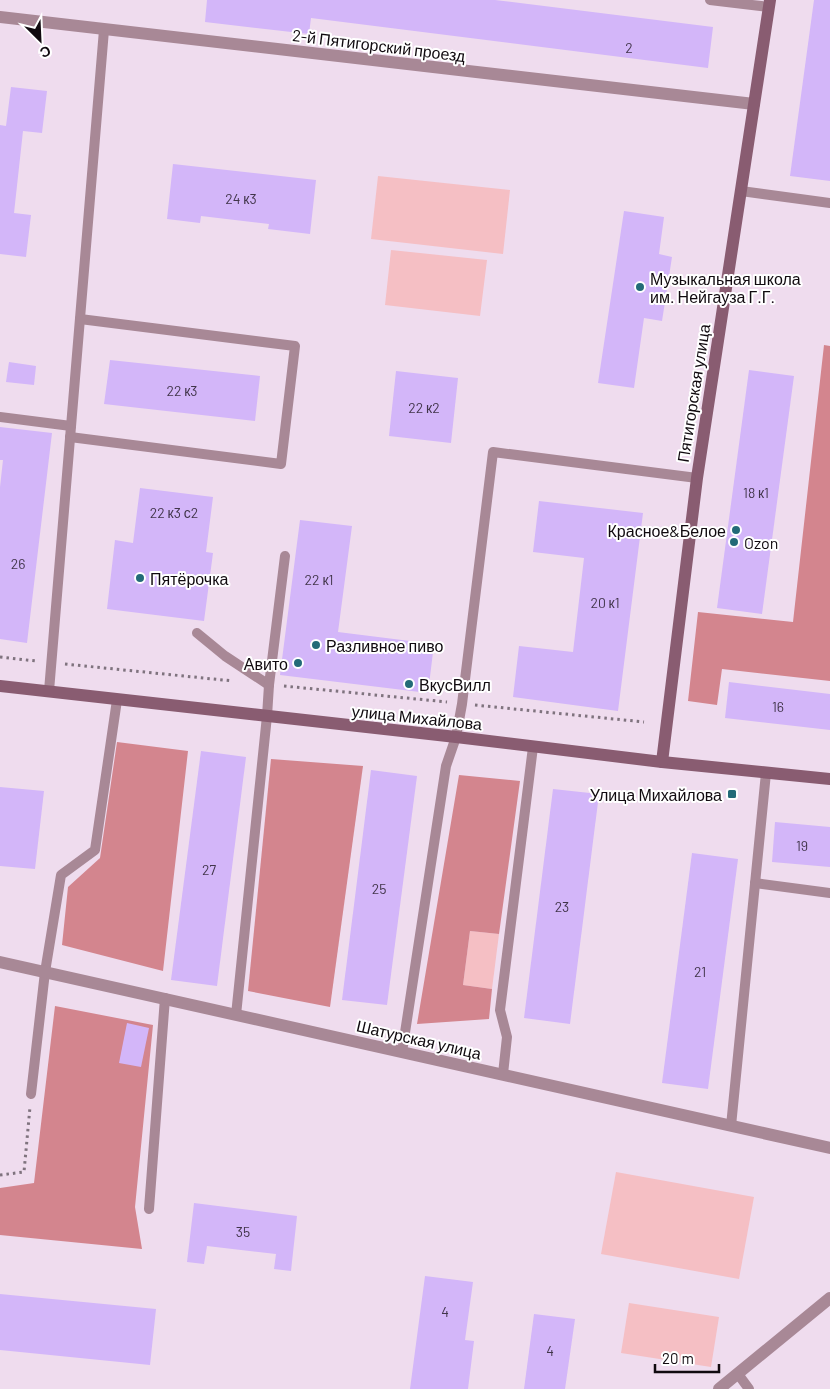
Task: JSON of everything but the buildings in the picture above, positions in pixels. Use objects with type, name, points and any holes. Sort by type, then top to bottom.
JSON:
[{"type":"street","name":"Пятигорская улица","points":[[662,762],[697,478],[769,4]]},
{"type":"street","name":"2-й Пятигорский проезд","points":[[0,17],[754,104]]},
{"type":"street","name":"улица Михайлова","points":[[0,686],[662,762],[830,779]]},
{"type":"street","name":"Шатурская улица","points":[[0,962],[830,1148]]},
{"type":"street","points":[[719,1389],[830,1298]]},
{"type":"lane","points":[[710,0],[769,4]]},
{"type":"lane","points":[[49,691],[104,30]]},
{"type":"lane","points":[[741,191],[830,203]]},
{"type":"lane","points":[[70,437],[280,464],[295,346],[80,319]]},
{"type":"lane","points":[[0,417],[71,426]]},
{"type":"lane","points":[[402,1052],[446,766],[456,737],[462,704],[493,452],[697,478]]},
{"type":"lane","points":[[236,1015],[269,685],[285,556]]},
{"type":"lane","points":[[197,633],[225,656],[269,685]]},
{"type":"lane","points":[[31,1094],[45,972],[60,875],[95,850],[117,700]]},
{"type":"lane","points":[[503,1074],[507,1037],[500,1010],[533,747]]},
{"type":"lane","points":[[731,1126],[766,773]]},
{"type":"lane","points":[[755,883],[830,893]]},
{"type":"lane","points":[[149,1209],[165,998]]},
{"type":"lane","points":[[738,1374],[749,1389]]},
{"type":"path","points":[[0,657],[240,682]]},
{"type":"path","points":[[269,685],[644,722]]},
{"type":"path","points":[[0,1175],[24,1172],[31,1094]]},
{"type":"shaded area","points":[[378,176],[510,190],[503,254],[371,239]]},
{"type":"shaded area","points":[[391,250],[487,260],[480,316],[385,305]]},
{"type":"shaded area","points":[[824,345],[830,346],[830,681],[722,669],[717,705],[688,701],[698,612],[793,622]]},
{"type":"shaded area","points":[[117,742],[188,751],[163,971],[62,945],[68,887],[100,858]]},
{"type":"shaded area","points":[[271,759],[363,766],[330,1007],[248,991]]},
{"type":"shaded area","points":[[459,775],[520,781],[499,934],[470,931],[463,985],[492,989],[489,1019],[417,1024]]},
{"type":"shaded area","points":[[470,931],[499,934],[492,989],[463,985]]},
{"type":"shaded area","points":[[55,1006],[153,1025],[135,1207],[142,1249],[0,1235],[0,1188],[34,1183]]},
{"type":"shaded area","points":[[616,1172],[754,1197],[739,1279],[601,1254]]},
{"type":"shaded area","points":[[629,1303],[719,1317],[711,1367],[621,1353]]},
{"type":"place","name":"Музыкальная школа им. Нейгауза Г.Г.","points":[[640,287]]},
{"type":"place","name":"Красное&Белое","points":[[736,530]]},
{"type":"place","name":"Ozon","points":[[734,542]]},
{"type":"place","name":"Пятёрочка","points":[[140,578]]},
{"type":"place","name":"Разливное пиво","points":[[316,645]]},
{"type":"place","name":"Авито","points":[[298,663]]},
{"type":"place","name":"ВкусВилл","points":[[409,684]]},
{"type":"place","name":"Улица Михайлова","points":[[732,794]]}]
